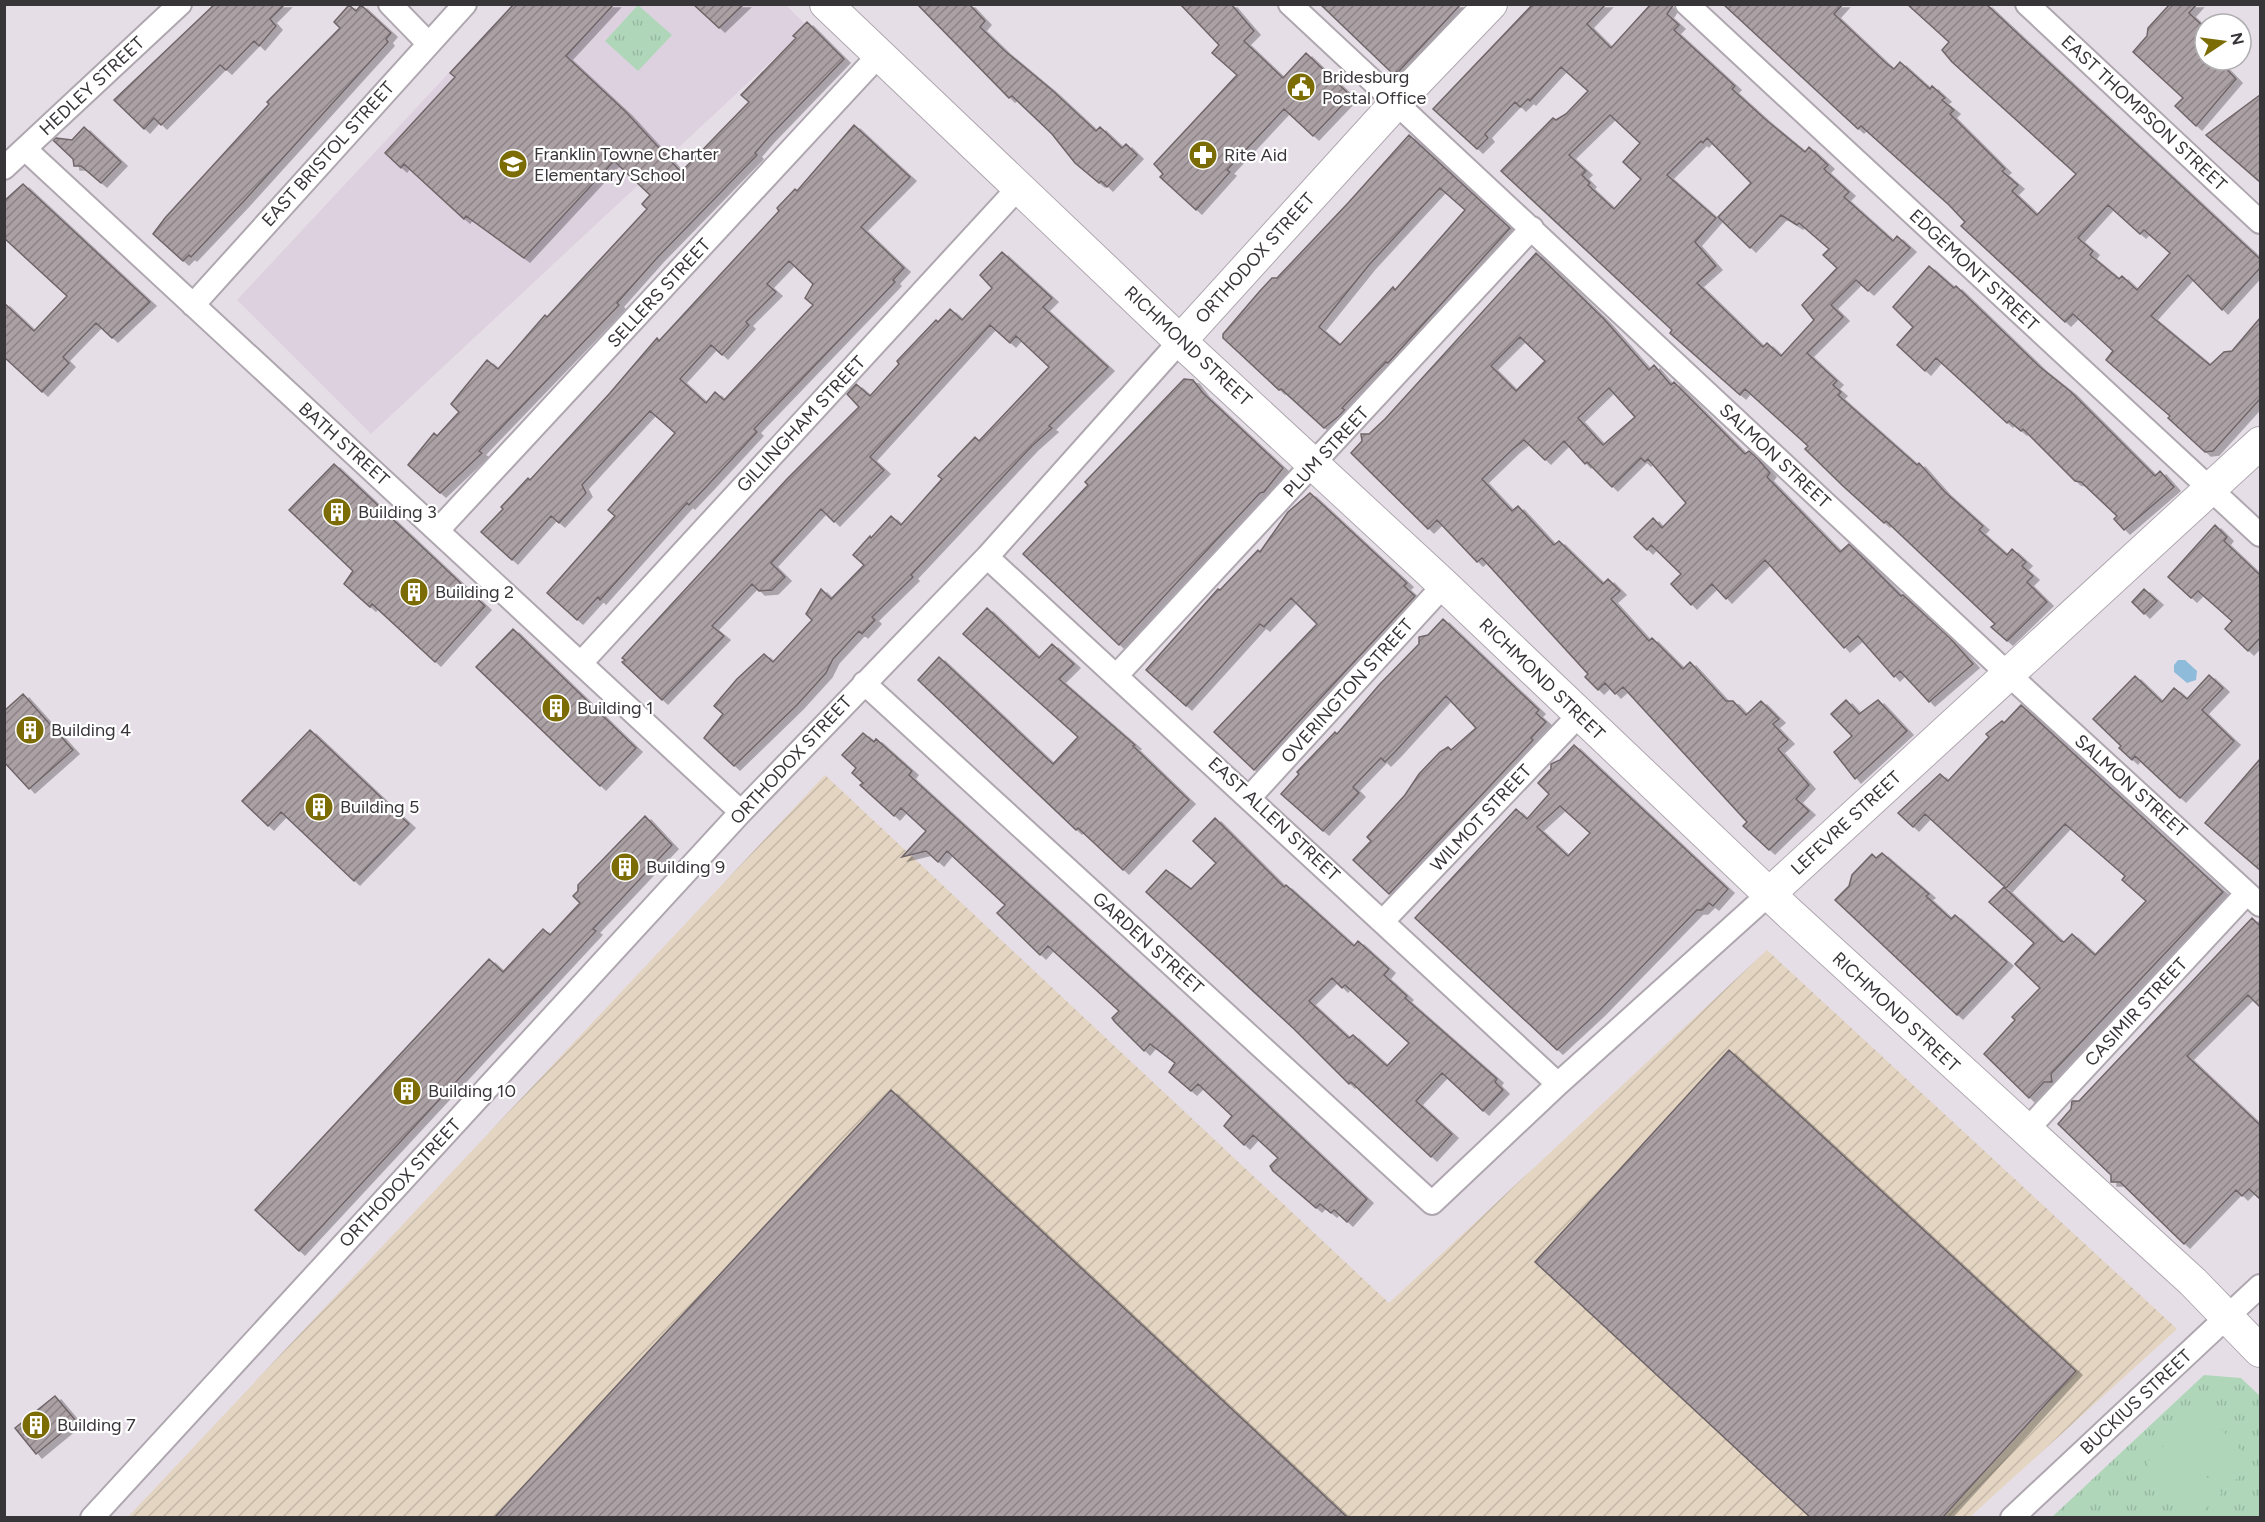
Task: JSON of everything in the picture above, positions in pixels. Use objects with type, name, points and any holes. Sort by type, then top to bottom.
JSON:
[{"type":"main road","name":"RICHMOND STREET","points":[[826,4],[1020,186],[1180,341],[1316,464],[1769,894],[2025,1132],[2193,1282],[2260,1351]]},
{"type":"main road","name":"ORTHODOX STREET","points":[[1180,341],[1396,103],[1491,4]]},
{"type":"main road","name":"LEFEVRE STREET","points":[[1769,894],[2260,443]]},
{"type":"street","name":"HEDLEY STREET","points":[[4,168],[180,4]]},
{"type":"street","points":[[390,4],[428,43]]},
{"type":"street","name":"EAST BRISTOL STREET","points":[[193,305],[465,4]]},
{"type":"street","name":"SALMON STREET","points":[[1290,4],[2007,673],[2254,899]]},
{"type":"street","name":"EDGEMONT STREET","points":[[1687,4],[2260,535]]},
{"type":"street","name":"EAST THOMPSON STREET","points":[[2027,4],[2260,222]]},
{"type":"street","name":"SELLERS STREET","points":[[438,530],[879,55]]},
{"type":"street","name":"BATH STREET","points":[[25,149],[741,812]]},
{"type":"street","name":"GILLINGHAM STREET","points":[[581,663],[1020,186]]},
{"type":"street","name":"PLUM STREET","points":[[1117,675],[1316,464],[1532,228]]},
{"type":"street","name":"ORTHODOX STREET","points":[[92,1518],[741,812],[987,557],[1180,341]]},
{"type":"street","name":"EAST ALLEN STREET","points":[[987,557],[1250,797],[1558,1084]]},
{"type":"street","name":"OVERINGTON STREET","points":[[1250,797],[1444,585]]},
{"type":"street","name":"GARDEN STREET","points":[[864,683],[1432,1203]]},
{"type":"street","name":"WILMOT STREET","points":[[1383,921],[1579,715]]},
{"type":"street","name":"LEFEVRE STREET","points":[[1432,1203],[1558,1084],[1769,894]]},
{"type":"street","name":"CASIMIR STREET","points":[[2025,1132],[2254,899]]},
{"type":"street","name":"BUCKIUS STREET","points":[[2012,1518],[2260,1287]]},
{"type":"shaded area","name":"Franklin Towne Charter Elementary School","points":[[512,5],[786,5],[808,27],[371,434],[237,300]]},
{"type":"shaded area","points":[[825,775],[1389,1303],[1767,950],[2177,1329],[1970,1517],[127,1518]]},
{"type":"green space","points":[[638,5],[672,35],[638,71],[605,41]]},
{"type":"green space","points":[[2204,1375],[2241,1378],[2260,1396],[2260,1517],[2051,1518]]},
{"type":"green space","points":[[2202,1409],[2253,1463],[2228,1487],[2177,1434]]},
{"type":"green space","points":[[2171,1439],[2222,1493],[2197,1517],[2146,1463]]},
{"type":"water","points":[[2178,660],[2185,660],[2197,671],[2196,680],[2187,683],[2174,672],[2174,665]]},
{"type":"building","points":[[215,4],[285,4],[270,19],[276,26],[259,46],[254,41],[226,70],[220,65],[161,125],[154,118],[144,129],[114,100]]},
{"type":"building","points":[[514,4],[614,4],[566,56],[626,112],[681,172],[749,102],[741,95],[796,38],[793,36],[807,22],[844,59],[768,138],[755,153],[757,155],[657,258],[617,303],[619,305],[479,451],[482,453],[440,493],[408,465],[434,433],[437,436],[459,412],[451,404],[487,360],[498,369],[545,315],[547,317],[647,209],[642,204],[650,195],[614,161],[524,258],[466,216],[464,219],[404,164],[401,168],[385,153],[455,77],[450,73]]},
{"type":"building","points":[[693,4],[744,4],[719,28]]},
{"type":"building","points":[[917,4],[969,4],[985,21],[980,27],[1005,51],[1096,131],[1100,127],[1122,148],[1126,144],[1137,155],[1107,187],[1101,181],[1099,183],[1075,163],[1052,134],[1012,96],[1009,98]]},
{"type":"building","points":[[1180,4],[1231,4],[1254,31],[1244,41],[1283,78],[1306,53],[1351,96],[1313,136],[1284,109],[1227,170],[1230,172],[1196,210],[1160,177],[1163,174],[1154,164],[1237,75],[1212,53],[1219,45]]},
{"type":"building","points":[[1320,4],[1461,4],[1399,71],[1392,73]]},
{"type":"building","points":[[1533,4],[1606,4],[1587,24],[1611,48],[1651,4],[1674,4],[1667,14],[1679,25],[1674,30],[1735,86],[1732,89],[1765,119],[1805,152],[1809,147],[1828,165],[1824,169],[1849,192],[1844,197],[1893,241],[1897,236],[1910,248],[1868,291],[1856,280],[1831,305],[1843,317],[1807,353],[1837,381],[1833,385],[1841,392],[1838,395],[1917,465],[1919,463],[1944,491],[1983,526],[1979,530],[2007,555],[2012,549],[2026,562],[2022,566],[2033,576],[2027,582],[2047,602],[2007,641],[1991,627],[1995,624],[1886,521],[1884,523],[1805,449],[1808,446],[1745,389],[1740,395],[1670,333],[1672,330],[1501,171],[1553,118],[1556,120],[1566,114],[1588,91],[1561,67],[1530,101],[1528,99],[1520,107],[1515,102],[1485,134],[1488,138],[1477,149],[1433,109]],"holes":[[[1610,115],[1640,143],[1623,162],[1641,179],[1614,209],[1588,185],[1590,183],[1582,175],[1586,171],[1569,155]],[[1707,138],[1751,183],[1718,217],[1750,248],[1781,215],[1797,225],[1799,223],[1829,249],[1823,255],[1837,268],[1802,305],[1814,320],[1781,356],[1767,343],[1763,347],[1697,283],[1716,266],[1695,242],[1716,218],[1667,175],[1701,141],[1703,143]]]},
{"type":"building","points":[[1723,4],[1843,4],[1834,14],[1886,63],[1894,69],[1900,62],[1930,89],[1932,86],[1945,98],[1942,100],[1954,110],[1950,114],[2005,169],[2002,171],[2018,185],[2012,191],[2037,215],[2076,174],[1952,62],[1942,50],[1949,42],[1907,4],[1986,4],[2260,259],[2260,268],[2222,310],[2188,275],[2151,316],[2210,365],[2224,352],[2232,351],[2260,318],[2260,399],[2213,451],[2205,452],[2168,418],[2170,416],[2106,360],[2113,351],[2073,314],[2065,322],[1961,226],[1965,222],[1949,205],[1861,126],[1858,129]],"holes":[[[2108,205],[2140,234],[2144,230],[2170,253],[2137,290],[2122,276],[2119,279],[2090,255],[2093,251],[2078,238]]]},
{"type":"building","points":[[2170,4],[2197,4],[2189,13],[2193,17],[2193,72],[2229,72],[2236,79],[2196,126],[2175,106],[2183,98],[2133,52],[2147,36],[2148,28]]},
{"type":"building","points":[[349,5],[356,11],[361,5],[391,33],[386,39],[388,42],[244,201],[191,257],[189,255],[183,261],[153,234],[269,104],[267,102],[340,28],[334,22]]},
{"type":"building","points":[[2260,95],[2260,182],[2206,135]]},
{"type":"building","points":[[854,125],[910,177],[861,227],[904,268],[893,280],[895,282],[754,429],[757,432],[708,485],[689,505],[687,503],[600,600],[598,597],[577,620],[547,593],[615,516],[608,510],[675,433],[650,411],[582,485],[586,493],[559,523],[551,516],[512,560],[481,532],[503,509],[501,507],[528,478],[530,480],[610,393],[657,338],[659,341],[779,211],[777,208],[795,189],[797,191]],"holes":[[[789,261],[813,284],[805,298],[813,305],[724,400],[715,392],[706,403],[680,379],[711,345],[722,355],[749,325],[746,322],[776,292],[767,284]]]},
{"type":"building","points":[[84,127],[121,162],[101,183],[81,166],[74,166],[73,159],[53,140],[56,138],[72,140]]},
{"type":"building","points":[[1409,135],[1510,228],[1388,363],[1386,362],[1342,408],[1345,410],[1324,428],[1223,338],[1223,334],[1272,278],[1277,278]],"holes":[[[1440,188],[1465,210],[1395,290],[1393,287],[1340,345],[1319,327],[1369,265]]]},
{"type":"building","points":[[23,184],[150,302],[112,338],[96,323],[63,357],[69,363],[42,392],[4,357],[4,303],[34,331],[67,296],[4,238],[4,201]]},
{"type":"building","points":[[1002,252],[1052,298],[1043,307],[1108,367],[1049,426],[1052,428],[1032,446],[911,575],[913,577],[872,617],[875,620],[862,634],[859,631],[833,659],[826,673],[797,705],[734,766],[704,738],[723,714],[714,706],[737,679],[764,654],[773,662],[812,620],[806,614],[821,589],[831,599],[864,565],[853,555],[870,536],[871,538],[891,516],[901,525],[942,479],[938,476],[975,437],[979,441],[1049,367],[1016,336],[1010,343],[990,325],[870,457],[884,470],[834,522],[821,509],[771,563],[785,577],[772,590],[759,591],[752,584],[712,626],[724,636],[662,700],[622,662],[625,660],[622,658],[787,479],[859,407],[847,394],[856,384],[870,396],[899,364],[897,361],[936,320],[938,322],[950,309],[962,320],[992,288],[980,275]]},
{"type":"building","points":[[1536,253],[1604,319],[1649,370],[1654,365],[1671,385],[1674,382],[1745,454],[1749,451],[1757,458],[1770,473],[1767,477],[1840,552],[1849,544],[1901,596],[1903,595],[1950,638],[1973,664],[1929,702],[1900,671],[1894,677],[1858,636],[1844,648],[1765,560],[1726,599],[1712,584],[1691,605],[1671,584],[1681,574],[1651,545],[1647,550],[1634,537],[1653,518],[1662,528],[1686,503],[1648,459],[1645,462],[1641,458],[1612,487],[1587,462],[1585,464],[1564,441],[1545,460],[1524,440],[1513,449],[1482,479],[1512,511],[1518,506],[1554,545],[1559,541],[1603,584],[1608,579],[1620,591],[1611,599],[1649,641],[1652,638],[1683,669],[1690,662],[1726,701],[1733,701],[1746,715],[1761,701],[1779,719],[1773,724],[1788,740],[1778,749],[1809,785],[1796,799],[1809,811],[1769,850],[1743,826],[1747,822],[1623,687],[1615,694],[1605,683],[1598,690],[1585,677],[1588,674],[1482,558],[1477,562],[1437,520],[1428,529],[1351,453],[1362,441],[1361,434],[1369,434]],"holes":[[[1520,337],[1545,361],[1516,391],[1491,366]],[[1609,388],[1635,417],[1603,445],[1578,418]]]},
{"type":"building","points":[[1929,266],[1954,288],[1956,286],[2040,367],[2070,391],[2155,476],[2160,471],[2174,487],[2124,530],[2114,519],[2117,516],[2081,482],[2075,481],[2023,429],[2021,431],[2009,421],[2007,423],[1936,358],[1925,371],[1897,345],[1913,327],[1893,307]]},
{"type":"building","points":[[1184,379],[1193,380],[1203,393],[1283,468],[1264,492],[1260,493],[1119,645],[1023,554],[1088,485],[1085,482]]},
{"type":"building","name":"Building 2","points":[[334,464],[485,606],[435,662],[372,604],[370,607],[344,584],[353,571],[289,510]]},
{"type":"building","points":[[1310,493],[1407,583],[1404,586],[1415,596],[1254,770],[1214,732],[1317,624],[1291,598],[1264,627],[1260,624],[1186,706],[1146,670],[1218,589],[1220,590],[1258,550],[1260,552],[1288,512]]},
{"type":"building","points":[[2215,525],[2227,537],[2224,541],[2260,575],[2260,638],[2248,651],[2225,629],[2232,621],[2198,591],[2191,598],[2168,577]]},
{"type":"building","points":[[2144,589],[2157,601],[2144,614],[2132,602]]},
{"type":"building","points":[[987,608],[1039,658],[1052,644],[1074,664],[1059,679],[1135,745],[1133,746],[1189,800],[1123,870],[1078,828],[1076,830],[918,680],[939,657],[1053,764],[1078,737],[963,634]]},
{"type":"building","points":[[1443,619],[1539,710],[1536,713],[1546,722],[1531,738],[1533,740],[1389,894],[1353,860],[1371,841],[1367,837],[1405,795],[1419,774],[1440,752],[1448,747],[1451,750],[1476,728],[1446,696],[1385,762],[1381,758],[1353,787],[1359,793],[1323,831],[1281,794],[1299,774],[1297,772],[1335,732],[1337,734],[1380,684],[1419,644],[1419,637],[1428,635]]},
{"type":"building","name":"Building 1","points":[[513,629],[636,748],[600,786],[476,667]]},
{"type":"building","points":[[2209,675],[2223,688],[2202,710],[2234,741],[2180,798],[2135,756],[2132,760],[2093,719],[2135,676],[2162,702],[2174,688],[2187,699]]},
{"type":"building","name":"Building 4","points":[[23,694],[73,750],[29,789],[4,762],[4,711]]},
{"type":"building","points":[[1846,700],[1859,714],[1878,700],[1907,731],[1855,779],[1834,752],[1852,736],[1831,714]]},
{"type":"building","points":[[2021,705],[2223,892],[2051,1074],[2052,1082],[2044,1082],[2029,1098],[1984,1054],[2015,1020],[2012,1017],[2040,988],[2015,964],[2034,943],[1989,902],[2004,887],[2061,941],[2064,942],[2072,934],[2095,955],[2146,901],[2122,880],[2125,876],[2065,824],[2006,888],[1925,814],[1913,827],[1898,813],[1940,774],[1948,781],[1989,737],[1986,734],[2002,721],[2004,723]]},
{"type":"building","name":"Building 5","points":[[310,730],[409,824],[354,881],[281,812],[268,826],[242,801]]},
{"type":"building","points":[[863,733],[874,742],[876,739],[912,771],[909,775],[1178,1021],[1367,1199],[1347,1222],[1334,1210],[1331,1213],[1320,1204],[1316,1208],[1273,1171],[1270,1166],[1278,1158],[1253,1135],[1244,1145],[1224,1126],[1232,1116],[1198,1084],[1191,1091],[1169,1072],[1175,1063],[1150,1044],[1144,1051],[1112,1018],[1119,1011],[1048,946],[1040,955],[997,913],[1005,905],[947,851],[938,862],[926,851],[902,857],[926,831],[901,808],[894,816],[860,785],[863,783],[852,773],[856,768],[842,755]]},
{"type":"building","points":[[1574,745],[1728,889],[1713,906],[1709,903],[1702,910],[1697,910],[1599,1011],[1557,1050],[1415,918],[1516,809],[1527,819],[1549,794],[1538,783],[1551,769],[1551,764],[1560,760]],"holes":[[[1560,806],[1590,833],[1568,856],[1537,827]]]},
{"type":"building","points":[[2260,759],[2260,870],[2205,823]]},
{"type":"building","name":"Building 10","points":[[645,816],[672,845],[593,929],[596,931],[299,1251],[255,1210],[489,959],[503,972],[543,929],[550,935],[580,903],[573,896],[578,891],[578,885]]},
{"type":"building","points":[[1215,818],[1284,887],[1286,885],[1354,946],[1358,941],[1389,969],[1384,975],[1407,996],[1405,998],[1497,1079],[1495,1082],[1503,1090],[1483,1111],[1442,1073],[1416,1101],[1452,1134],[1431,1157],[1351,1082],[1349,1084],[1294,1029],[1146,892],[1166,870],[1191,889],[1216,863],[1193,841]],"holes":[[[1332,978],[1342,988],[1345,985],[1409,1043],[1387,1066],[1353,1035],[1349,1038],[1309,1001]]]},
{"type":"building","points":[[1882,853],[1929,894],[1926,896],[1951,919],[1955,915],[2007,962],[1957,1015],[1835,900],[1849,886],[1852,875],[1872,854],[1876,858]]},
{"type":"building","points":[[2252,918],[2260,926],[2260,1007],[2248,995],[2187,1056],[2260,1125],[2260,1199],[2249,1189],[2242,1196],[2236,1190],[2184,1244],[2120,1182],[2111,1182],[2111,1175],[2058,1124],[2071,1109],[2072,1101],[2079,1101]]},
{"type":"building","points":[[1729,1050],[2076,1371],[1942,1518],[1811,1518],[1535,1262]]},
{"type":"building","points":[[891,1090],[1348,1518],[494,1518]]},
{"type":"building","name":"Building 7","points":[[55,1396],[76,1421],[36,1454],[15,1428]]},
{"type":"place","name":"Bridesburg Postal Office","points":[[1301,87]]},
{"type":"place","name":"Rite Aid","points":[[1203,155]]},
{"type":"place","name":"Franklin Towne Charter Elementary School","points":[[513,164]]},
{"type":"place","name":"Building 3","points":[[337,512]]},
{"type":"place","name":"Building 2","points":[[414,592]]},
{"type":"place","name":"Building 1","points":[[556,708]]},
{"type":"place","name":"Building 4","points":[[30,730]]},
{"type":"place","name":"Building 5","points":[[319,807]]},
{"type":"place","name":"Building 9","points":[[625,867]]},
{"type":"place","name":"Building 10","points":[[407,1091]]},
{"type":"place","name":"Building 7","points":[[36,1425]]}]
